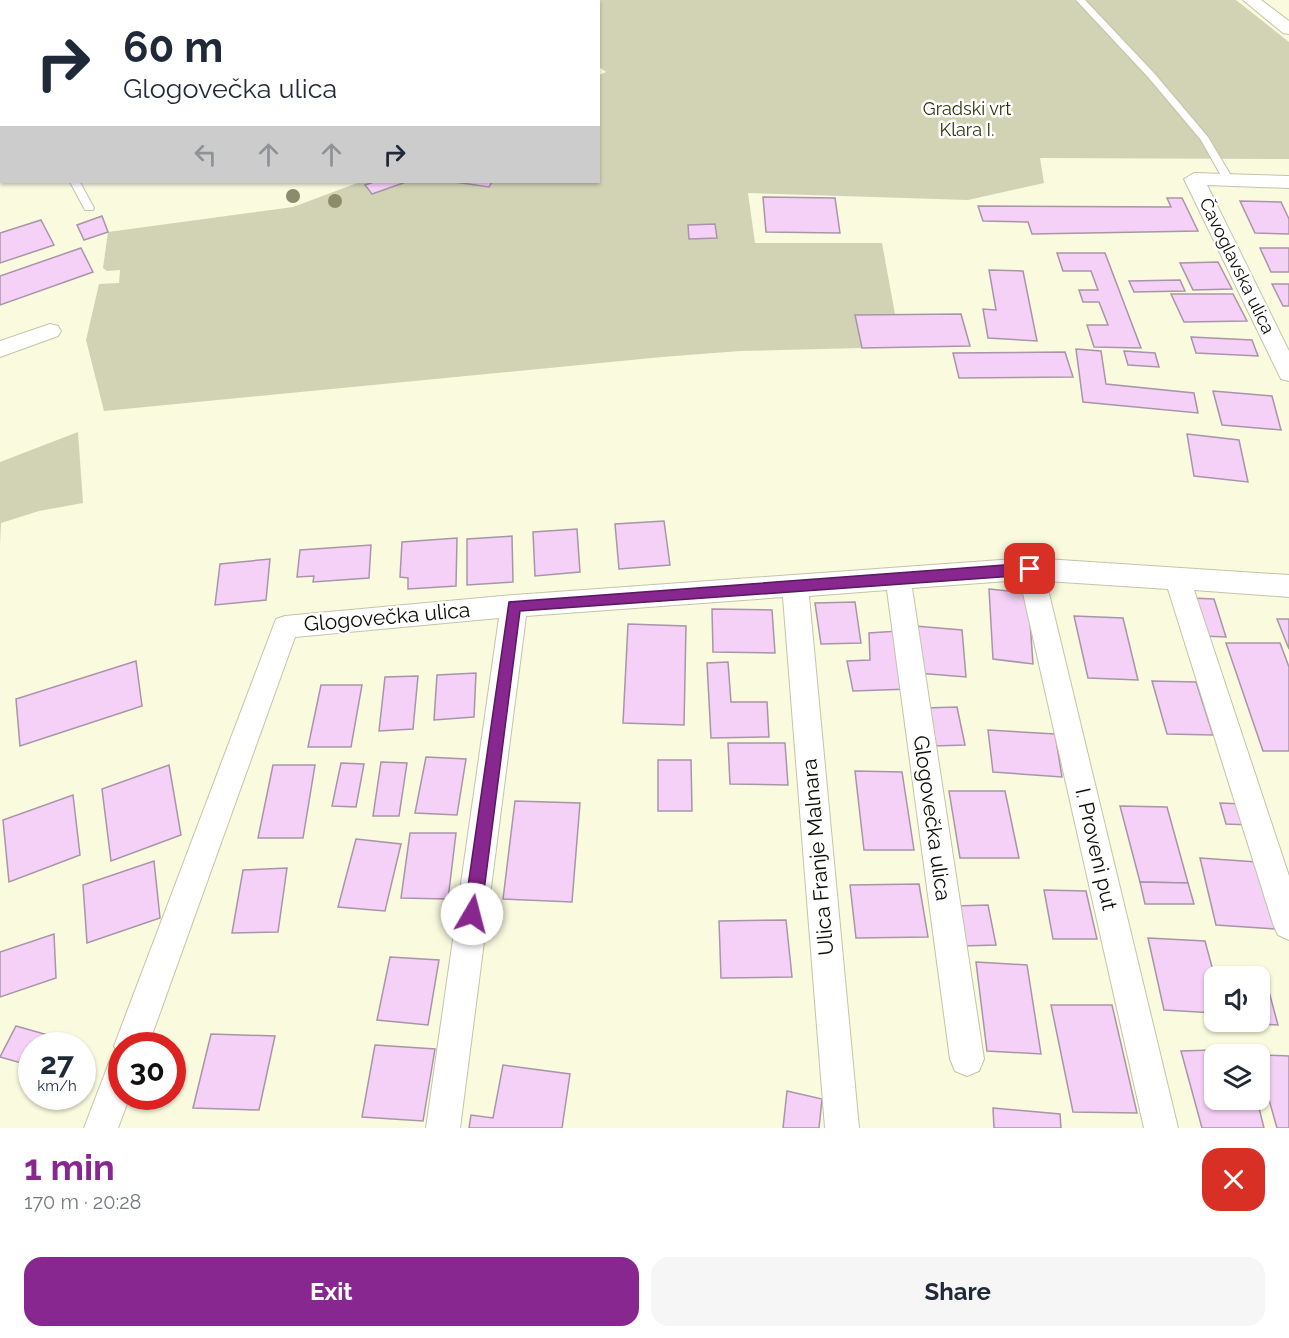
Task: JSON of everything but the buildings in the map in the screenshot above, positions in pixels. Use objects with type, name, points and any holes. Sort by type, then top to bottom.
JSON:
[{"type":"street","points":[[1251,0],[1289,29]]},
{"type":"street","name":"Čavoglavska ulica","points":[[1289,182],[1194,178],[1289,374]]},
{"type":"street","points":[[0,349],[50,332]]},
{"type":"street","name":"Glogovečka ulica","points":[[136,1032],[285,627],[514,606],[1030,569],[1289,586]]},
{"type":"street","name":"I. Proveni put","points":[[1030,569],[1161,1128]]},
{"type":"street","name":"Glogovečka ulica","points":[[898,578],[967,1059]]},
{"type":"street","points":[[1178,580],[1289,924]]},
{"type":"street","name":"Ulica Franje Malnara","points":[[795,585],[842,1128]]},
{"type":"street","points":[[443,1128],[514,606]]},
{"type":"street","points":[[101,1128],[108,1109]]},
{"type":"lane","points":[[1080,0],[1151,75],[1205,139],[1228,179]]},
{"type":"lane","points":[[76,183],[89,208]]},
{"type":"green space","name":"Gradski vrt Klara I.","points":[[600,0],[1075,0],[1079,3],[1087,0],[1236,0],[1289,42],[1289,159],[1040,158],[1044,183],[968,200],[748,193],[755,243],[882,243],[895,314],[855,315],[862,348],[740,351],[662,357],[104,411],[86,340],[99,284],[119,283],[120,270],[107,271],[103,268],[108,232],[293,207],[357,183],[600,183],[600,75],[606,72],[600,68]]},
{"type":"green space","points":[[78,432],[83,503],[39,511],[1,523],[0,546],[0,462]]},
{"type":"route","points":[[472,914],[514,606],[1030,569]]}]
